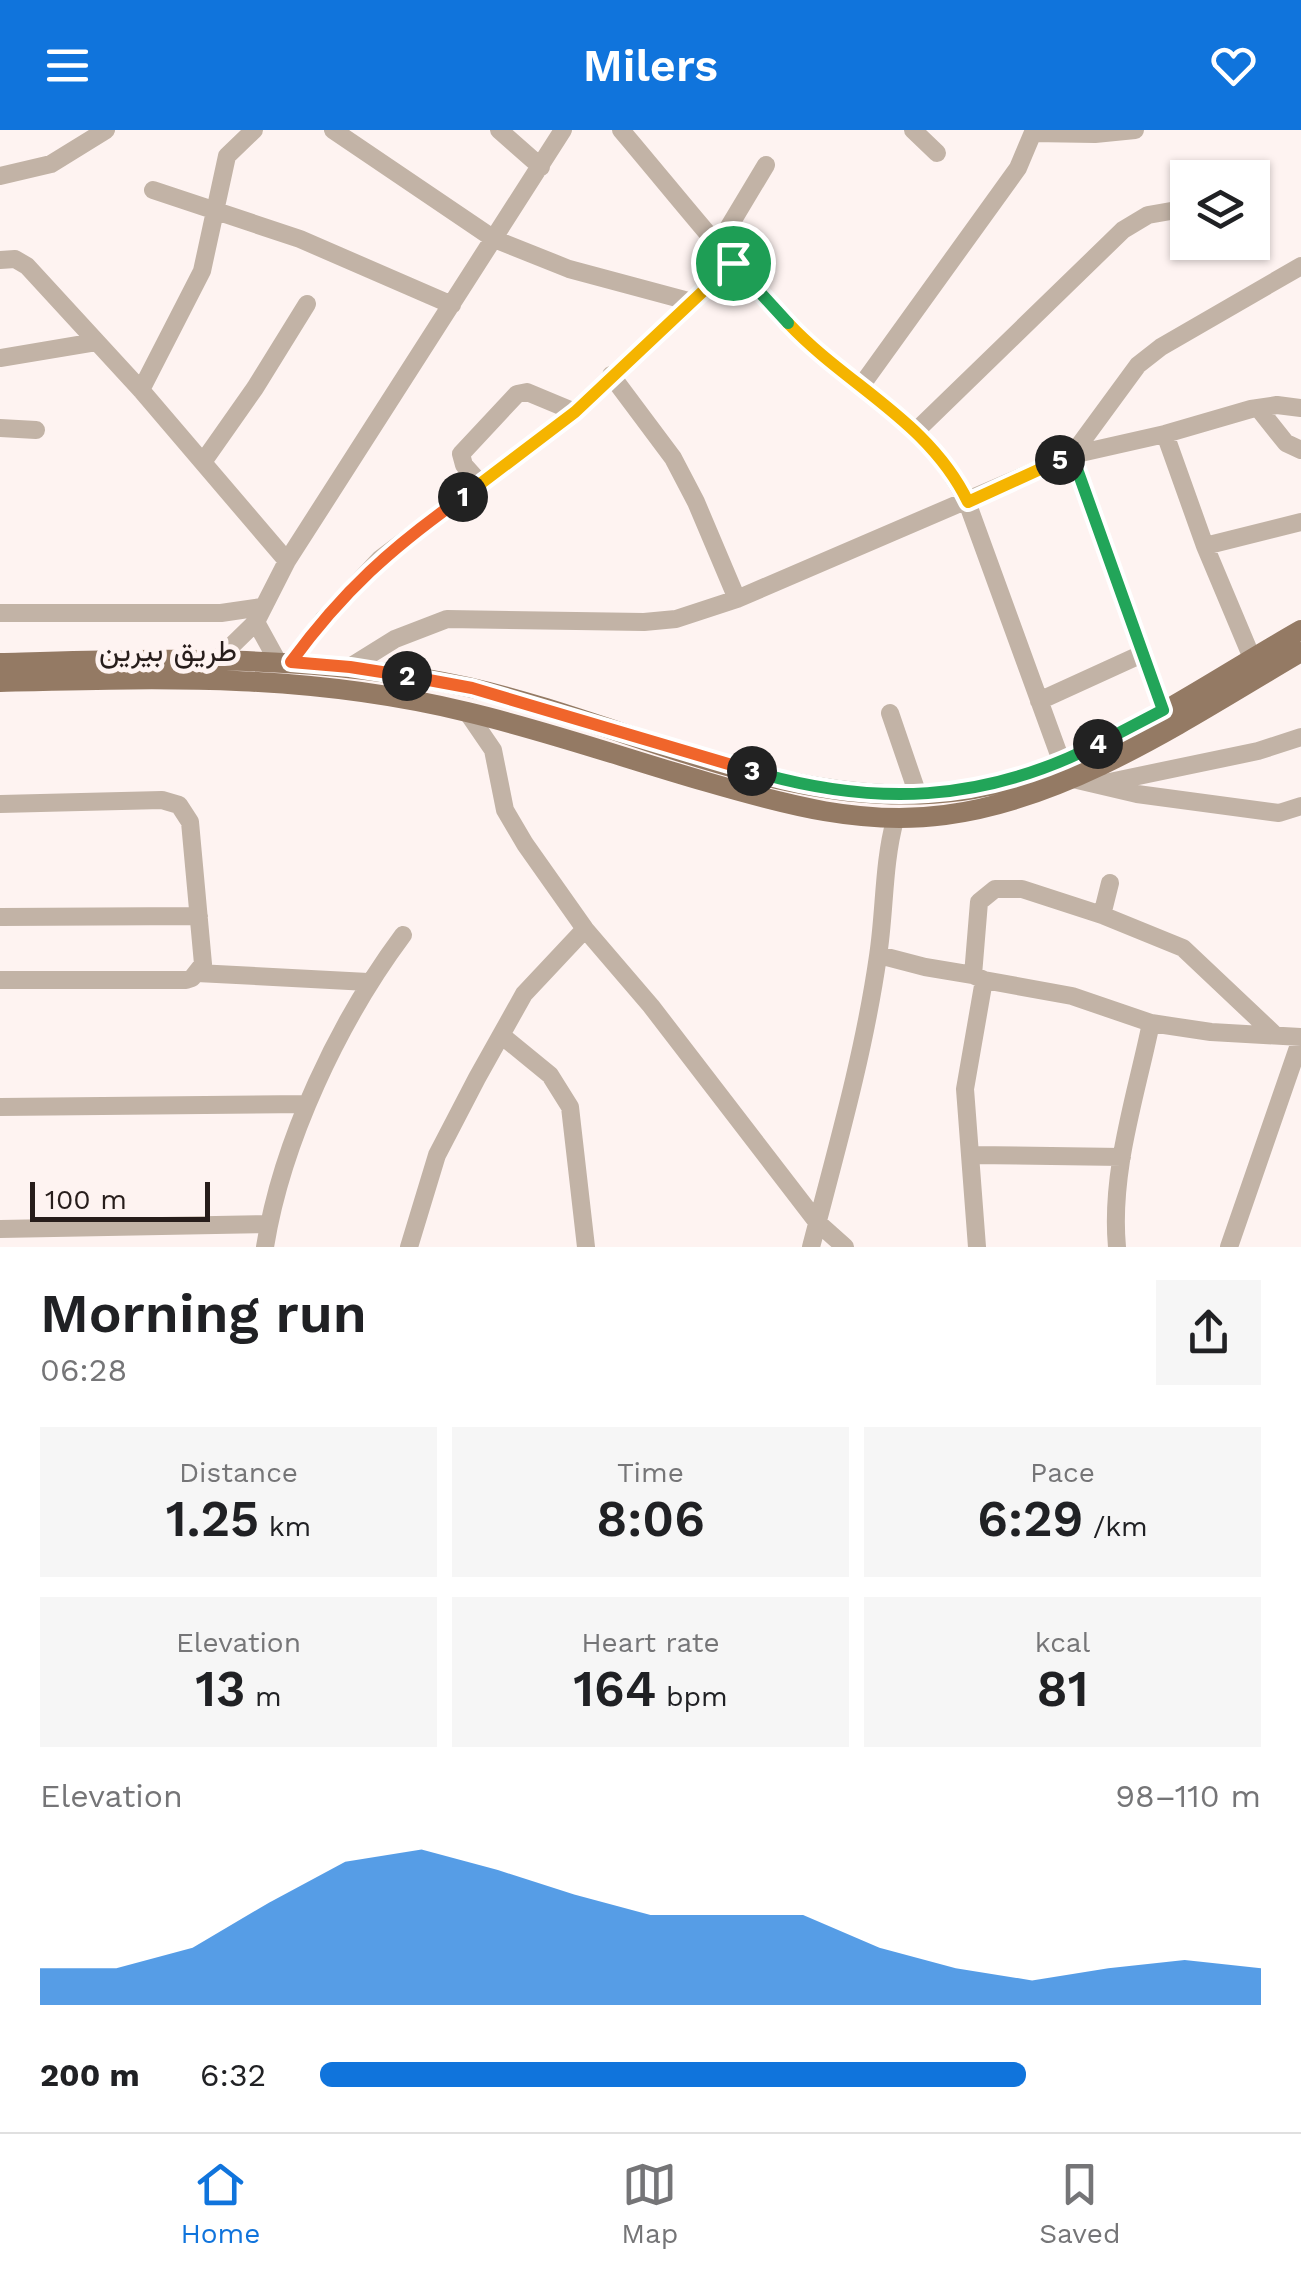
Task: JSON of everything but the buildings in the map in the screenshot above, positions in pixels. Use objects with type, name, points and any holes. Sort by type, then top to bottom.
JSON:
[{"type":"main road","name":"طريق بيرين","points":[[0,662],[217,660],[350,667],[472,688],[800,785],[872,796],[918,795],[1067,771],[1301,630]]},
{"type":"main road","name":"طريق بيرين","points":[[0,682],[199,678],[274,681],[379,693],[468,712],[779,804],[886,820],[980,810],[1067,771],[1301,652]]},
{"type":"street","points":[[0,176],[50,164],[106,130]]},
{"type":"street","points":[[140,390],[202,271],[228,153],[254,130]]},
{"type":"street","points":[[333,130],[494,239],[568,269],[692,302]]},
{"type":"street","points":[[499,130],[541,167]]},
{"type":"street","points":[[217,660],[259,614],[287,561],[563,130]]},
{"type":"street","points":[[622,130],[792,328],[917,430],[945,465],[968,502],[1067,771],[1095,785],[1137,794],[1279,812],[1301,806]]},
{"type":"street","points":[[913,130],[937,153]]},
{"type":"street","points":[[862,386],[1018,168],[1033,131],[1095,134],[1135,130]]},
{"type":"street","points":[[718,246],[766,164]]},
{"type":"street","points":[[152,190],[318,246],[452,305]]},
{"type":"street","points":[[917,430],[1123,230],[1148,214],[1170,211]]},
{"type":"street","points":[[0,260],[14,259],[27,266],[287,561]]},
{"type":"street","points":[[259,614],[284,662],[380,559],[575,412],[733,263]]},
{"type":"street","points":[[1072,455],[1138,365],[1177,337],[1301,266]]},
{"type":"street","points":[[203,462],[256,388],[307,304]]},
{"type":"street","points":[[0,358],[96,342]]},
{"type":"street","points":[[611,375],[674,458],[737,599]]},
{"type":"street","points":[[481,484],[464,464],[461,454],[517,394],[528,392],[575,412]]},
{"type":"street","points":[[350,667],[413,630],[447,619],[663,621],[737,599],[1072,455],[1258,408],[1301,408]]},
{"type":"street","points":[[1258,408],[1286,443],[1301,450]]},
{"type":"street","points":[[0,428],[36,430]]},
{"type":"street","points":[[1165,434],[1205,546],[1252,658]]},
{"type":"street","points":[[1072,455],[1163,710]]},
{"type":"street","points":[[1205,546],[1301,522]]},
{"type":"street","points":[[0,614],[259,614]]},
{"type":"street","points":[[1040,701],[1142,654]]},
{"type":"street","points":[[468,712],[493,750],[505,810],[525,844],[585,929],[651,1006],[818,1222],[845,1247]]},
{"type":"street","points":[[890,713],[918,795]]},
{"type":"street","points":[[1095,785],[1280,746],[1301,737]]},
{"type":"street","points":[[0,804],[172,801],[186,812],[203,964],[197,974],[186,980],[0,980]]},
{"type":"street","points":[[811,1247],[864,1032],[879,954],[890,844],[886,820]]},
{"type":"street","points":[[1102,915],[1110,883]]},
{"type":"street","points":[[977,1247],[965,1089],[978,978],[976,909],[985,894],[995,889],[1022,889],[1102,915],[1183,948],[1274,1034]]},
{"type":"street","points":[[0,917],[199,916]]},
{"type":"street","points":[[409,1247],[437,1155],[501,1035],[524,994],[585,929]]},
{"type":"street","points":[[265,1247],[268,1224],[307,1104],[368,982],[403,935]]},
{"type":"street","points":[[879,954],[1072,996],[1150,1023],[1301,1038],[1229,1247]]},
{"type":"street","points":[[197,974],[368,982]]},
{"type":"street","points":[[1117,1247],[1115,1218],[1122,1157],[1150,1023]]},
{"type":"street","points":[[501,1035],[550,1075],[570,1107],[586,1247]]},
{"type":"street","points":[[0,1107],[307,1104]]},
{"type":"street","points":[[971,1154],[1122,1157]]},
{"type":"street","points":[[0,1228],[30,1238],[268,1224]]},
{"type":"route","points":[[733,263],[792,328],[917,430],[968,502],[1072,455],[1163,710],[1062,763],[990,785],[962,791],[872,796],[800,785],[472,688],[350,667],[291,662],[323,620],[380,559],[575,412],[733,263]]}]
